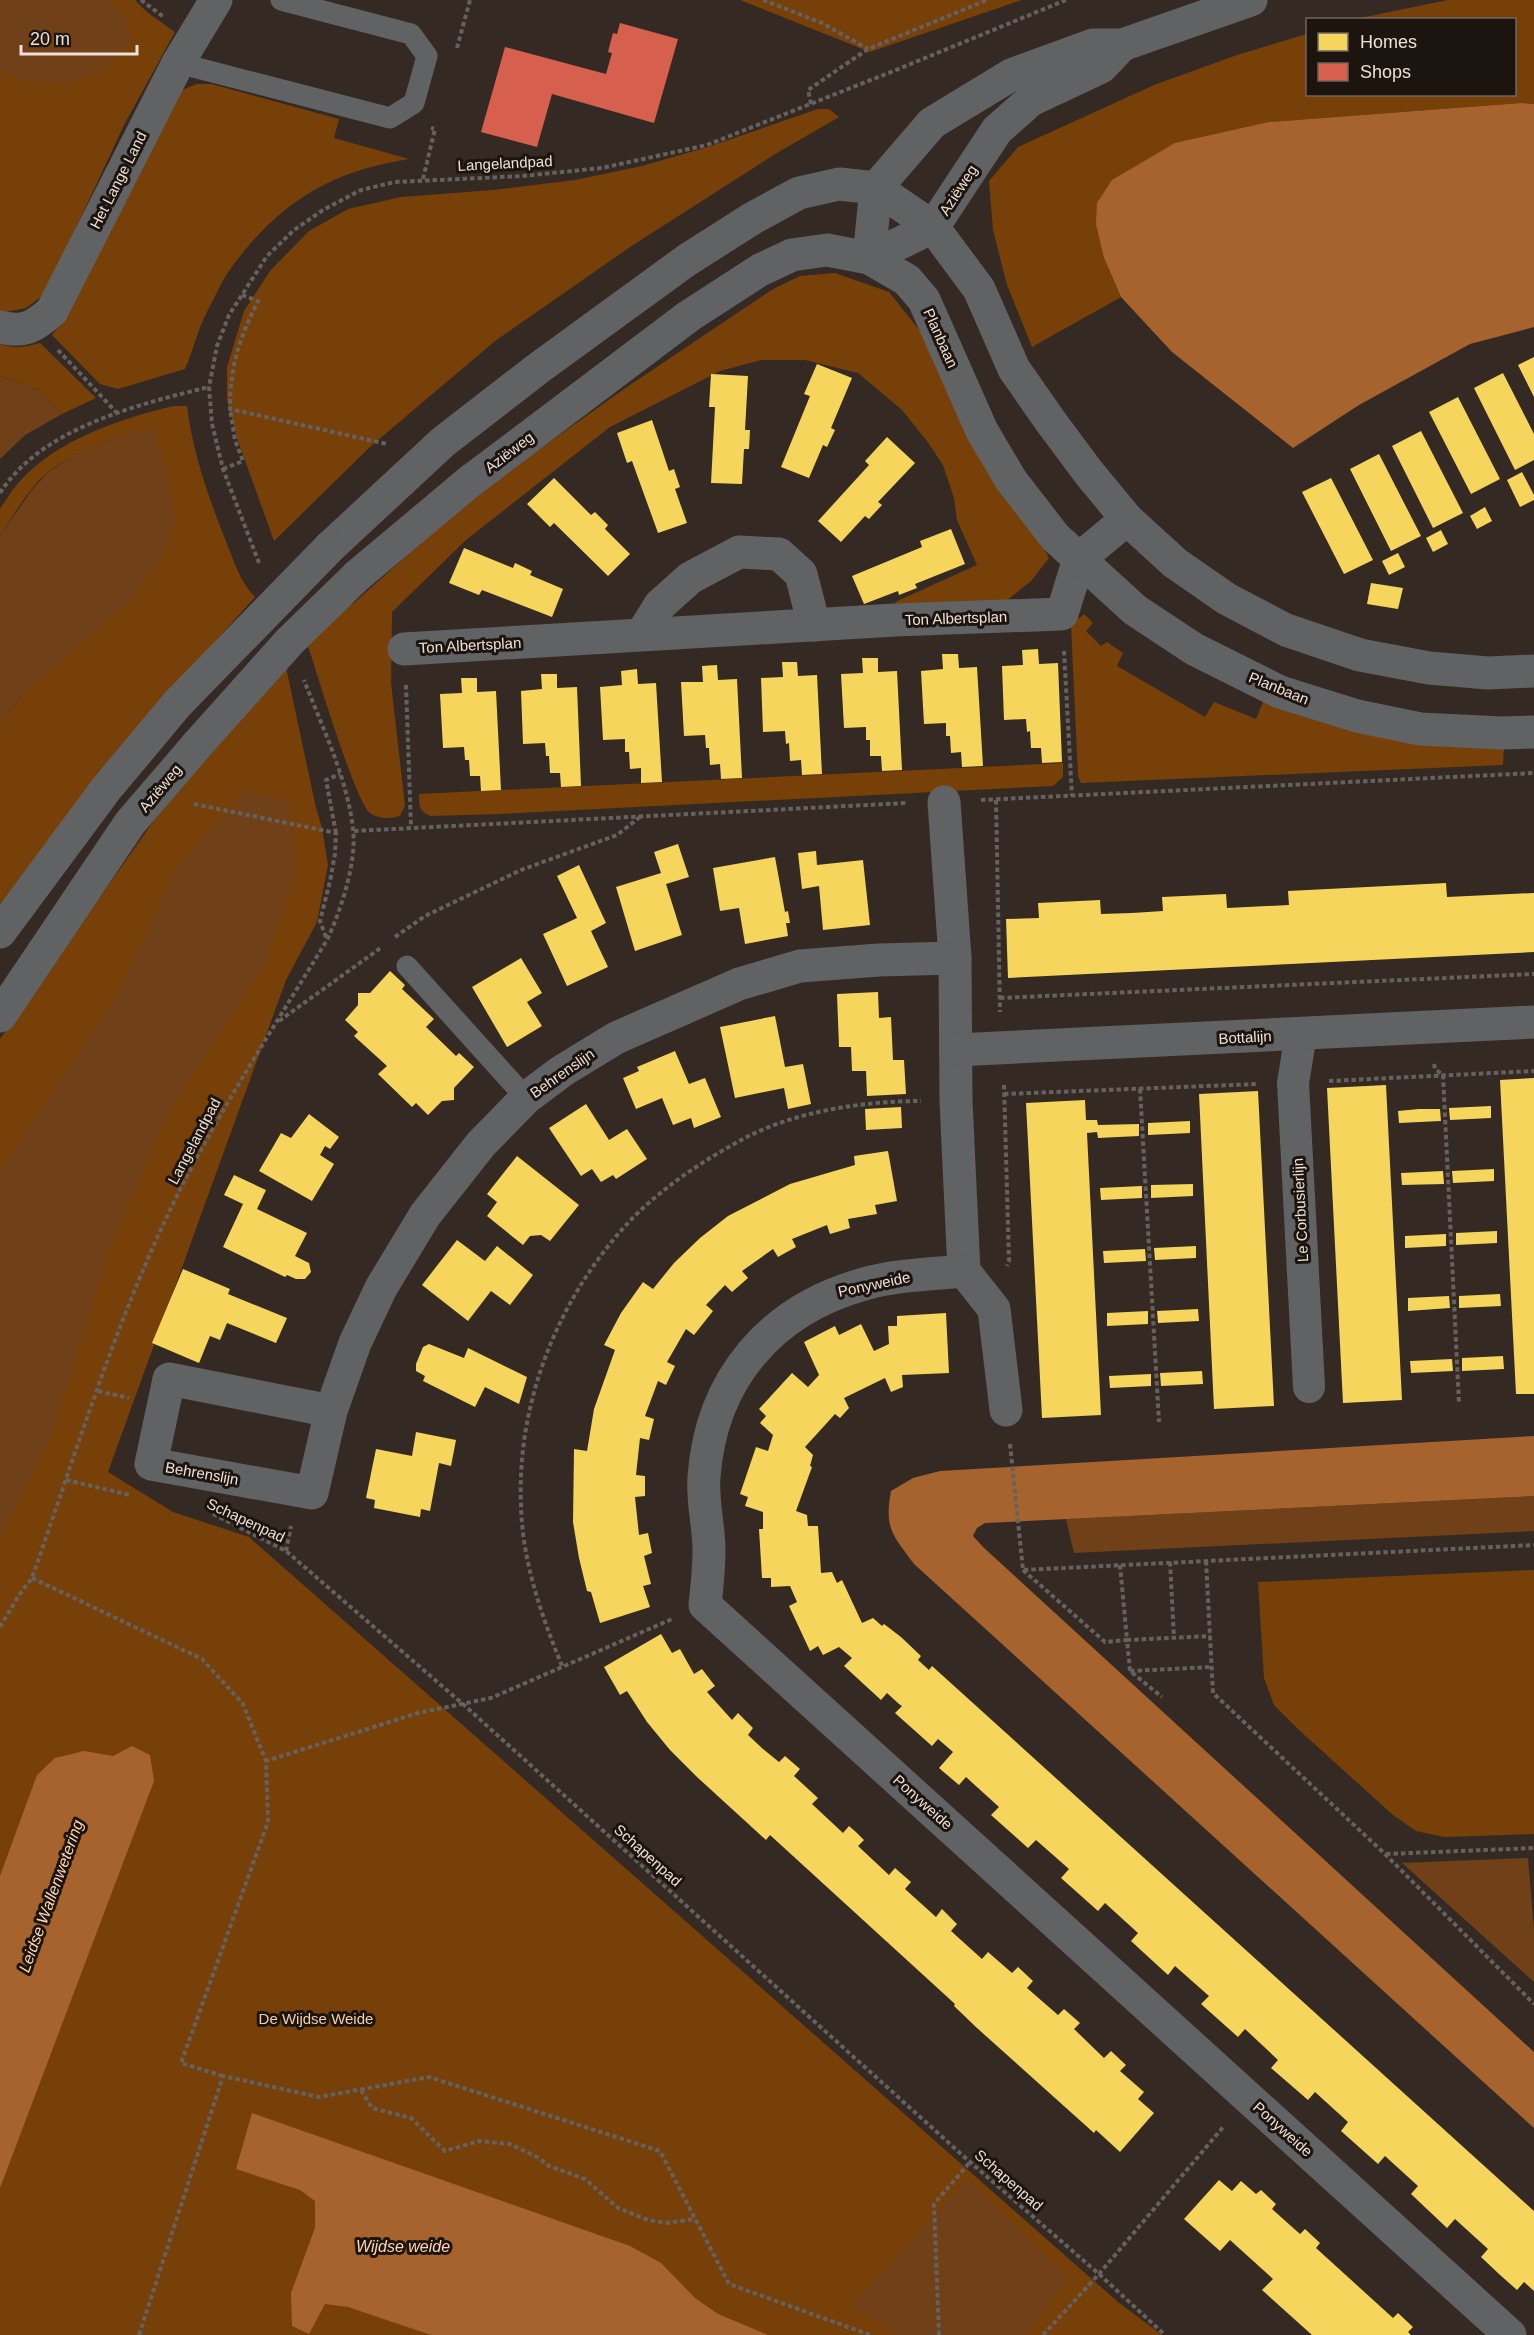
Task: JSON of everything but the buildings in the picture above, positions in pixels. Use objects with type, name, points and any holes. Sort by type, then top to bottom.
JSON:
[{"type":"street","name":"Het Lange Land","points":[[35,325],[52,311],[178,63],[216,0]]},
{"type":"street","name":"Aziëweg","points":[[876,188],[932,123],[1011,75],[1093,45],[1122,45],[1251,0]]},
{"type":"street","name":"Aziëweg","points":[[0,1016],[130,824],[290,641],[358,575],[469,482],[689,316],[760,270],[792,255],[827,250],[869,258],[933,227],[997,130],[1031,100],[1101,67],[1122,45]]},
{"type":"street","points":[[0,932],[106,789],[177,704],[330,547],[443,442],[540,367],[687,260],[753,218],[799,193],[839,184],[876,188],[933,227],[979,289],[1014,369],[1089,473],[1127,519],[1175,563],[1227,599],[1286,630],[1360,655],[1429,668],[1488,673],[1534,671]]},
{"type":"street","points":[[869,258],[876,188]]},
{"type":"street","name":"Planbaan","points":[[869,258],[907,279],[924,300],[982,430],[1011,480],[1055,537],[1135,610],[1194,649],[1280,692],[1357,716],[1420,729],[1502,733],[1534,732]]},
{"type":"street","points":[[0,327],[15,330],[35,325]]},
{"type":"street","points":[[1062,614],[1079,559],[1127,519]]},
{"type":"street","points":[[642,634],[660,605],[690,578],[739,552],[778,554],[801,574],[814,625]]},
{"type":"street","name":"Ton Albertsplan","points":[[404,649],[642,634],[1062,614]]},
{"type":"street","points":[[944,802],[955,958],[956,1101],[964,1271],[994,1309],[1006,1410]]},
{"type":"street","name":"Behrenslijn","points":[[331,1411],[169,1379],[151,1464],[312,1493],[331,1411],[355,1343],[381,1288],[426,1215],[481,1144],[526,1098],[562,1071],[616,1038],[739,984],[800,966],[879,960],[955,958]]},
{"type":"street","name":"Bottalijn","points":[[956,1050],[1534,1022]]},
{"type":"street","name":"Le Corbusierlijn","points":[[1301,1034],[1293,1083],[1309,1387]]},
{"type":"street","name":"Ponyweide","points":[[964,1271],[905,1276],[866,1283],[831,1294],[802,1309],[772,1332],[747,1358],[728,1387],[715,1419],[707,1451],[703,1479],[703,1505],[709,1549],[705,1605],[1510,2335]]},
{"type":"lane","points":[[178,63],[390,118],[414,103],[428,56],[411,34],[281,0]]},
{"type":"lane","points":[[407,966],[526,1098]]},
{"type":"path","points":[[763,0],[822,23],[868,48]]},
{"type":"path","points":[[811,104],[808,90],[868,48],[987,0]]},
{"type":"path","name":"Langelandpad","points":[[259,563],[223,469],[212,424],[209,387],[217,346],[229,315],[267,256],[294,230],[323,210],[362,190],[395,182],[523,176],[602,168],[707,145],[1066,0]]},
{"type":"path","points":[[390,118],[435,129],[423,180]]},
{"type":"path","points":[[223,469],[243,462],[230,409],[230,383],[235,354],[258,302],[242,295]]},
{"type":"path","points":[[35,325],[116,412]]},
{"type":"path","points":[[0,493],[7,482],[30,459],[64,438],[116,412],[209,387]]},
{"type":"path","points":[[230,409],[388,445]]},
{"type":"path","points":[[1062,614],[1072,796]]},
{"type":"path","name":"Ton Albertsplan","points":[[404,649],[411,827]]},
{"type":"path","name":"Langelandpad","points":[[0,1627],[32,1578],[130,1302],[173,1204],[222,1113],[327,940],[338,916],[350,872],[354,831],[340,774],[300,669]]},
{"type":"path","points":[[327,940],[320,921],[335,854],[336,832],[326,780],[340,774]]},
{"type":"path","points":[[190,803],[336,832]]},
{"type":"path","points":[[276,1023],[425,916],[521,870],[617,835],[641,817]]},
{"type":"path","points":[[1000,998],[1534,974]]},
{"type":"path","points":[[1431,1027],[1435,1069],[1443,1075],[1459,1404]]},
{"type":"path","points":[[1140,1089],[1159,1422]]},
{"type":"path","points":[[562,1666],[542,1618],[526,1558],[520,1504],[523,1448],[533,1393],[555,1333],[581,1284],[619,1233],[659,1194],[746,1137],[788,1121],[842,1107],[899,1101],[956,1101]]},
{"type":"path","points":[[1006,1410],[1022,1542],[1023,1570],[1105,1642],[1210,1636]]},
{"type":"path","points":[[66,1480],[141,1497]]},
{"type":"path","name":"Schapenpad","points":[[203,1512],[254,1533],[286,1551],[464,1705],[1165,2335]]},
{"type":"path","points":[[1023,1570],[1534,1545]]},
{"type":"path","points":[[1206,1561],[1213,1693],[1385,1854],[1534,2004]]},
{"type":"path","points":[[1170,1562],[1174,1638]]},
{"type":"path","points":[[1120,1565],[1130,1671],[1162,1697]]},
{"type":"path","points":[[32,1578],[202,1659],[243,1704],[266,1761],[268,1822],[181,2063],[223,2076],[319,2097],[429,2077],[660,2151],[729,2284],[870,2335]]},
{"type":"path","points":[[266,1761],[418,1713],[491,1698],[705,1605]]},
{"type":"path","points":[[1130,1671],[1212,1667]]},
{"type":"path","points":[[1385,1854],[1534,1848]]},
{"type":"path","points":[[139,2335],[223,2076]]},
{"type":"path","points":[[362,2090],[372,2108],[411,2118],[445,2151],[479,2141],[510,2144],[537,2157],[549,2166],[585,2179],[618,2208],[648,2220],[667,2223],[695,2219]]},
{"type":"path","points":[[1042,2335],[1099,2274],[1248,2098]]},
{"type":"path","points":[[939,2335],[934,2204],[970,2162]]},
{"type":"green space","points":[[0,0],[135,0],[148,13],[175,32],[124,125],[45,294],[26,308],[0,313]]},
{"type":"green space","points":[[740,0],[1022,0],[870,52]]},
{"type":"green space","points":[[1448,0],[1534,0],[1534,104],[1521,103],[1269,122],[1104,258],[1121,297],[1032,347],[1007,285],[993,230],[989,181],[1018,147],[1154,85],[1237,55],[1306,34],[1306,96],[1516,96],[1516,18],[1360,18]]},
{"type":"green space","points":[[197,84],[211,84],[339,119],[334,138],[409,159],[366,168],[346,175],[310,192],[276,217],[249,245],[225,277],[201,324],[185,369],[118,389],[100,384],[52,335],[68,316],[173,98],[184,89]]},
{"type":"green space","points":[[818,109],[829,109],[839,117],[777,153],[630,247],[495,341],[371,446],[274,541],[237,438],[227,400],[227,367],[244,311],[270,271],[309,231],[348,209],[401,197],[493,190],[575,180],[642,166],[708,147]]},
{"type":"green space","points":[[835,273],[889,292],[928,341],[1049,558],[1031,581],[1001,605],[901,612],[895,602],[977,565],[957,520],[954,498],[943,465],[927,441],[902,410],[858,373],[805,360],[761,360],[720,371],[610,427],[466,540],[392,612],[391,683],[405,806],[400,816],[396,817],[381,817],[370,813],[356,787],[347,763],[309,649],[301,640],[355,602],[439,527],[498,479],[624,389],[773,289],[800,276]]},
{"type":"green space","points":[[40,343],[96,398],[62,414],[39,390],[0,376],[0,344],[20,347]]},
{"type":"green space","points":[[174,406],[187,406],[202,476],[214,510],[238,572],[255,597],[113,756],[0,904],[0,725],[23,694],[111,439],[70,458],[48,472],[28,494],[0,536],[0,509],[22,479],[60,449],[105,427]]},
{"type":"green space","points":[[1084,614],[1093,623],[1086,631],[1101,646],[1107,642],[1123,653],[1117,666],[1205,717],[1214,702],[1256,719],[1264,700],[1504,747],[1503,765],[1081,783],[1078,776],[1071,625]]},
{"type":"green space","name":"De Wijdse Weide","points":[[284,658],[322,828],[328,865],[317,922],[286,980],[108,1472],[173,1512],[249,1537],[1118,2302],[1162,2335],[0,2335],[0,1039],[179,785]]},
{"type":"green space","points":[[1063,763],[1063,777],[1053,786],[431,816],[420,808],[419,802],[419,794]]},
{"type":"green space","points":[[1534,1570],[1534,1834],[1444,1837],[1416,1831],[1393,1815],[1274,1705],[1264,1678],[1258,1582]]},
{"type":"shaded area","points":[[0,0],[108,0],[130,26],[130,44],[98,72],[68,83],[24,81],[0,70]]},
{"type":"shaded area","points":[[0,376],[39,390],[62,414],[25,435],[0,459]]},
{"type":"shaded area","points":[[153,428],[166,471],[175,521],[158,564],[130,600],[23,694],[0,725],[0,536],[31,491],[47,473],[73,456],[111,439]]},
{"type":"shaded area","points":[[245,791],[288,801],[295,875],[264,965],[172,1105],[109,1249],[53,1431],[0,1537],[0,1172],[116,997],[178,865]]},
{"type":"shaded area","points":[[1534,1496],[1534,1531],[1074,1553],[1066,1519]]},
{"type":"shaded area","points":[[1528,1858],[1534,1929],[1534,1982],[1402,1863]]},
{"type":"shaded area","points":[[967,2179],[1070,2279],[1023,2335],[894,2335],[894,2328],[852,2306]]},
{"type":"water","points":[[1521,103],[1534,104],[1534,327],[1470,344],[1359,405],[1293,448],[1172,352],[1121,297],[1104,258],[1096,224],[1097,203],[1112,180],[1175,143],[1269,122]]},
{"type":"water","points":[[1534,1436],[1534,1496],[985,1523],[977,1528],[973,1536],[1534,2052],[1534,2128],[914,1564],[892,1531],[889,1504],[891,1491],[913,1478],[940,1471]]},
{"type":"water","name":"Leidse Wallenwetering","points":[[132,1746],[150,1755],[154,1781],[0,2188],[0,1876],[37,1775],[55,1758],[84,1751],[113,1756]]},
{"type":"water","name":"Wijdse weide","points":[[252,2113],[630,2246],[661,2263],[695,2298],[718,2314],[768,2335],[431,2335],[348,2307],[325,2304],[309,2334],[292,2326],[291,2293],[315,2228],[315,2201],[300,2190],[236,2169]]}]
